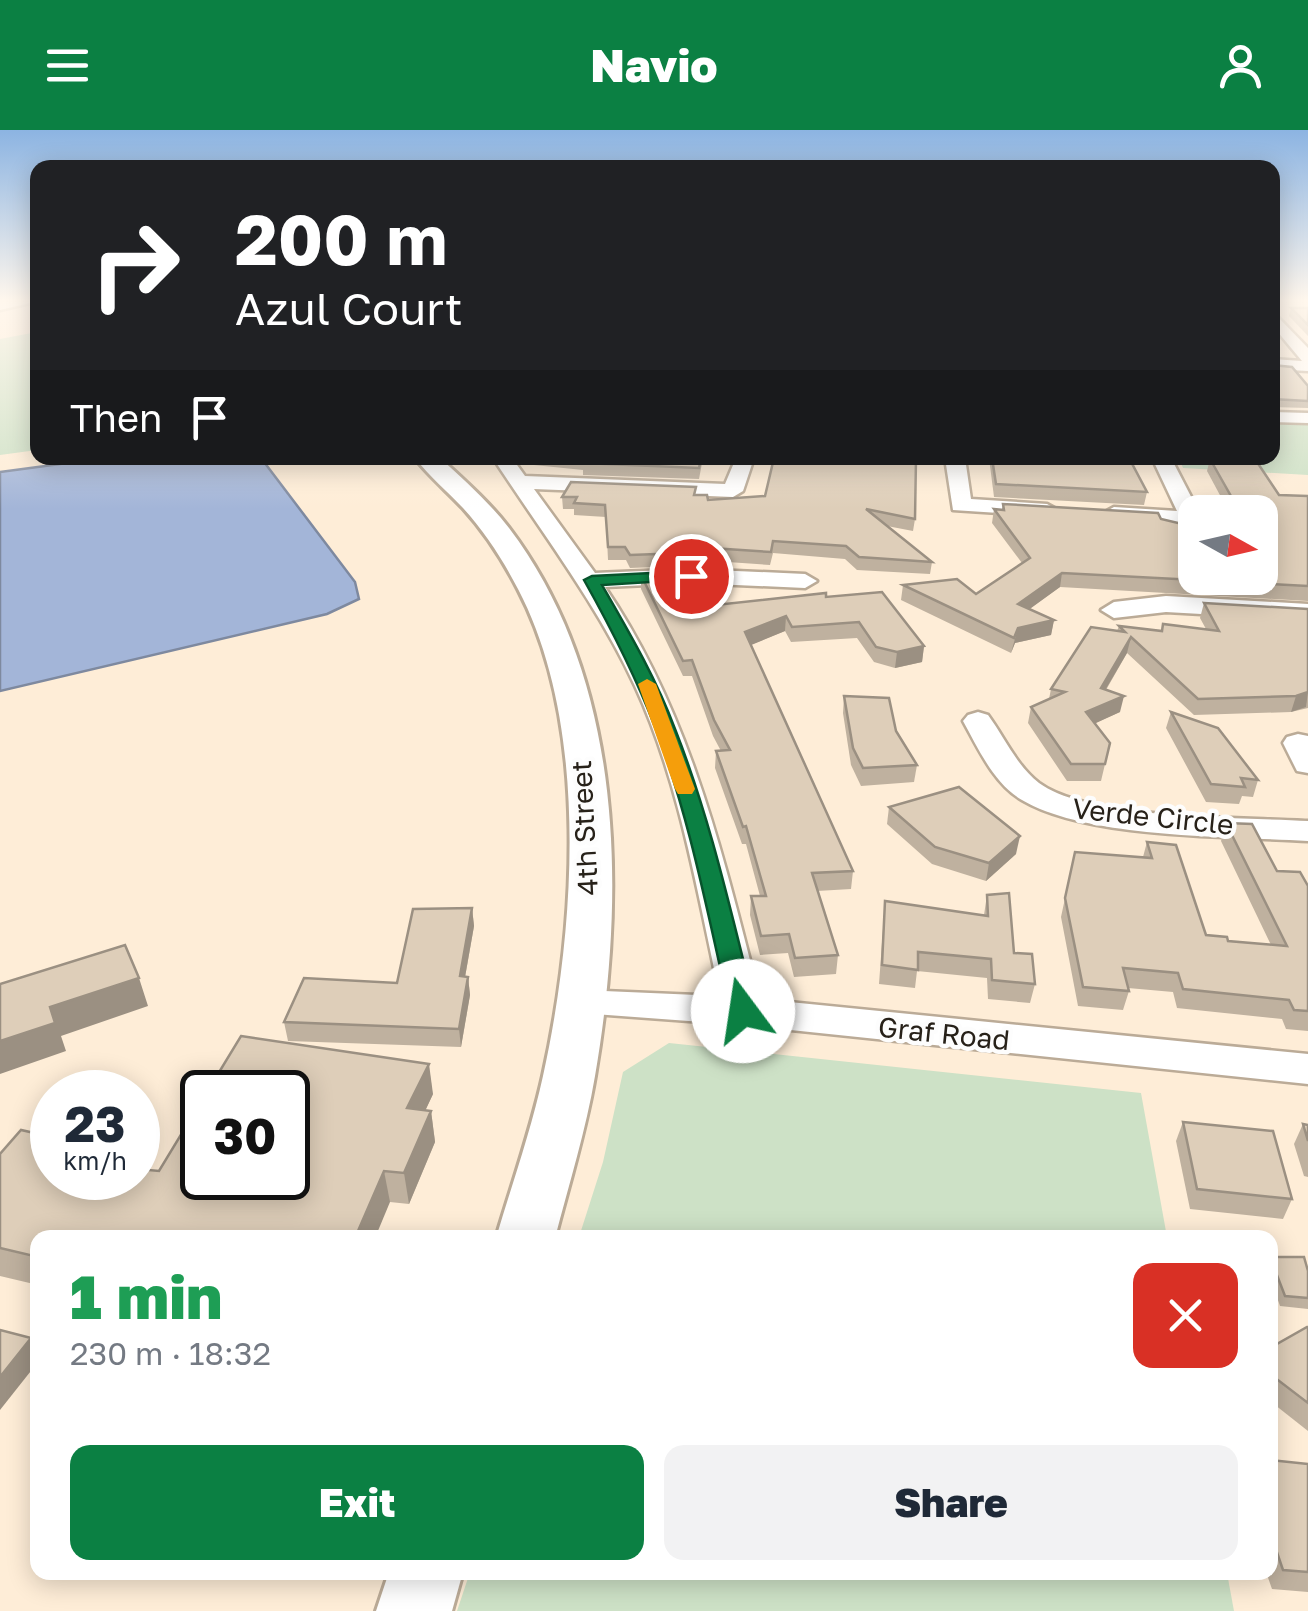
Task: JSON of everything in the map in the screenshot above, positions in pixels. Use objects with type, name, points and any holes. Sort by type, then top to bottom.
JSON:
[{"type":"main road","name":"4th Street","points":[[435,465],[501,536],[525,574],[559,647],[573,694],[588,803],[588,938],[580,1003],[563,1103],[526,1230]]},
{"type":"main road","points":[[414,1611],[424,1580]]},
{"type":"street","points":[[1280,417],[1308,418]]},
{"type":"street","points":[[511,470],[733,492],[743,465]]},
{"type":"street","points":[[956,465],[961,505],[1191,518],[1164,465]]},
{"type":"street","points":[[511,470],[592,580],[632,651],[666,730],[700,836],[743,1011]]},
{"type":"street","points":[[592,580],[691,576],[805,581]]},
{"type":"street","points":[[1114,610],[1166,604],[1308,612]]},
{"type":"street","name":"Verde Circle","points":[[978,721],[1020,783],[1057,804],[1106,814],[1308,831]]},
{"type":"street","name":"Graf Road","points":[[580,1003],[743,1011],[1308,1069]]},
{"type":"green space","points":[[0,371],[30,371],[30,451],[0,455]]},
{"type":"green space","points":[[1280,422],[1308,424],[1308,475],[1182,465],[1280,465]]},
{"type":"green space","points":[[669,1043],[1141,1093],[1166,1230],[581,1230],[603,1162],[623,1072]]},
{"type":"green space","points":[[467,1580],[1228,1580],[1234,1611],[457,1611]]},
{"type":"water","points":[[52,465],[266,465],[355,582],[359,599],[327,614],[0,691],[0,472]]},
{"type":"building","points":[[1280,371],[1295,371],[1308,386],[1308,401],[1280,399]]},
{"type":"building","points":[[629,465],[700,465],[699,468]]},
{"type":"building","points":[[772,465],[916,465],[915,519],[866,509],[932,562],[859,557],[846,546],[773,541],[771,552],[680,546],[684,553],[630,555],[625,547],[608,547],[605,505],[574,503],[577,497],[562,497],[571,482],[696,487],[694,495],[707,495],[708,500],[765,496]]},
{"type":"building","points":[[993,465],[1133,465],[1147,492],[996,484]]},
{"type":"building","points":[[1213,465],[1259,465],[1279,495],[1308,496],[1308,586],[1278,584],[1278,495],[1230,495]]},
{"type":"building","points":[[1003,504],[1158,513],[1161,519],[1178,523],[1178,579],[1062,573],[1018,604],[1054,620],[1018,628],[1014,638],[903,585],[957,579],[976,594],[1030,558],[994,509],[1004,510]]},
{"type":"building","points":[[697,573],[716,605],[826,593],[826,597],[882,592],[924,646],[897,652],[876,647],[859,622],[792,627],[786,616],[745,632],[853,871],[812,873],[838,955],[795,958],[789,934],[761,936],[751,896],[766,896],[746,826],[743,827],[716,751],[730,750],[714,720],[692,660],[683,661],[641,575]]},
{"type":"building","points":[[1204,603],[1308,609],[1308,692],[1296,696],[1198,699],[1131,637],[1101,688],[1124,696],[1086,712],[1110,743],[1105,764],[1071,764],[1031,707],[1065,692],[1051,689],[1091,627],[1125,632],[1119,626],[1162,631],[1163,624],[1219,631]]},
{"type":"building","points":[[844,696],[889,698],[896,731],[917,765],[863,768],[853,748]]},
{"type":"building","points":[[1171,712],[1218,728],[1258,780],[1241,778],[1245,787],[1211,784]]},
{"type":"building","points":[[959,787],[1020,836],[989,863],[935,847],[889,807]]},
{"type":"building","points":[[1226,823],[1252,824],[1277,871],[1300,872],[1308,886],[1308,1011],[1294,1010],[1289,1000],[1183,989],[1178,973],[1123,968],[1129,991],[1083,987],[1065,898],[1075,852],[1152,858],[1147,842],[1176,845],[1206,935],[1287,946]]},
{"type":"building","points":[[1009,893],[1014,953],[1032,954],[1035,984],[992,980],[991,959],[918,952],[918,970],[882,965],[885,901],[988,916],[987,895]]},
{"type":"building","points":[[472,908],[460,976],[468,977],[459,1029],[284,1022],[304,978],[397,983],[413,909]]},
{"type":"building","points":[[125,945],[139,978],[50,1007],[55,1023],[0,1041],[0,984]]},
{"type":"building","points":[[241,1036],[429,1064],[407,1108],[431,1111],[404,1173],[384,1171],[358,1230],[30,1230],[30,1255],[0,1248],[0,1154],[21,1130],[30,1132],[30,1200],[160,1200],[160,1169],[180,1136],[180,1200],[310,1200],[310,1070],[220,1070]]},
{"type":"building","points":[[1183,1122],[1273,1131],[1292,1199],[1197,1189]]},
{"type":"building","points":[[1278,1257],[1304,1257],[1308,1298],[1285,1296],[1278,1278]]},
{"type":"building","points":[[1308,1327],[1308,1403],[1278,1380],[1278,1344]]},
{"type":"building","points":[[0,1330],[30,1338],[30,1339],[0,1377]]},
{"type":"building","points":[[1278,1461],[1308,1464],[1308,1572],[1283,1570],[1278,1555]]},
{"type":"slow traffic","points":[[647,684],[685,789]]},
{"type":"route","points":[[691,576],[592,580],[632,651],[666,730],[700,836],[743,1011]]}]
